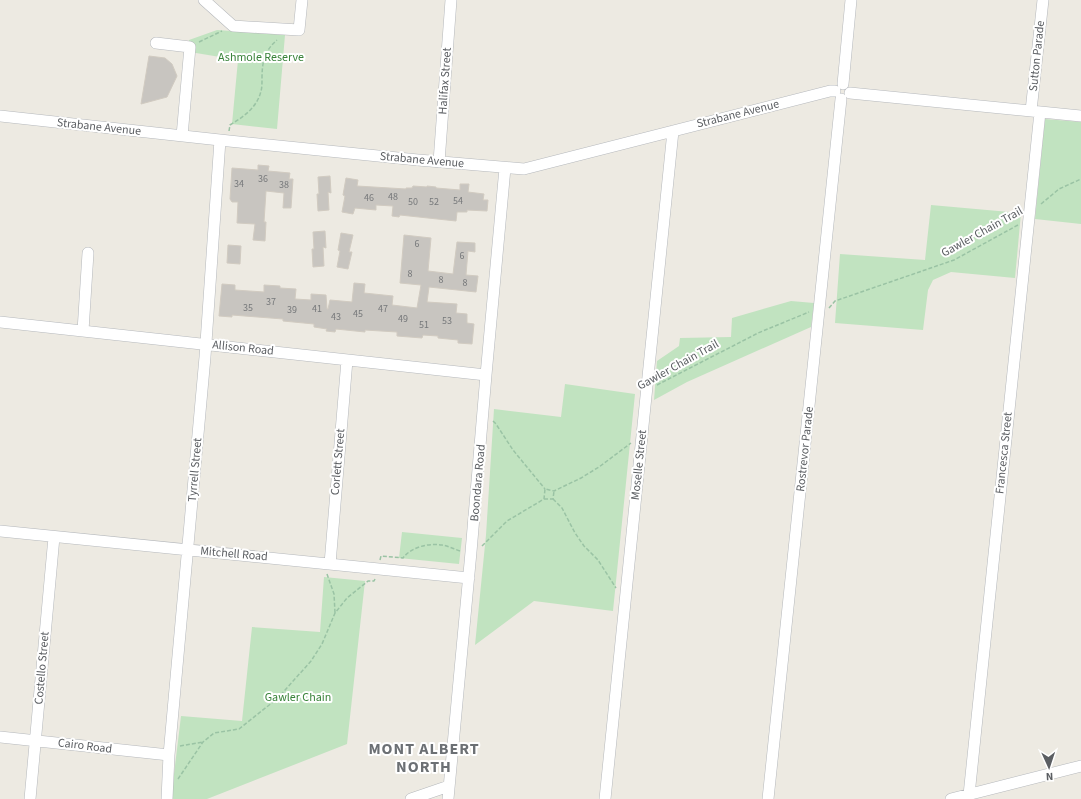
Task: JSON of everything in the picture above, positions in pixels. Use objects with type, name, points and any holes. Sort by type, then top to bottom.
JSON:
[{"type":"street","points":[[204,0],[233,26],[299,30],[302,0]]},
{"type":"street","name":"Halifax Street","points":[[439,162],[451,0]]},
{"type":"street","name":"Rostrevor Parade","points":[[768,799],[851,0]]},
{"type":"street","name":"Sutton Parade","points":[[1035,112],[1043,0]]},
{"type":"street","points":[[156,44],[190,47],[182,136]]},
{"type":"street","name":"Strabane Avenue","points":[[0,116],[225,141],[524,169],[830,91],[1081,116]]},
{"type":"street","name":"Francesca Street","points":[[969,795],[1028,220],[1035,112]]},
{"type":"street","name":"Moselle Street","points":[[606,799],[673,131]]},
{"type":"street","name":"Tyrrell Street","points":[[167,796],[225,141]]},
{"type":"street","name":"Boondara Road","points":[[448,799],[484,415],[486,375],[505,168]]},
{"type":"street","points":[[83,331],[88,253]]},
{"type":"street","name":"Allison Road","points":[[0,322],[486,375]]},
{"type":"street","name":"Corlett Street","points":[[326,563],[347,360]]},
{"type":"street","name":"Mitchell Road","points":[[0,531],[469,578]]},
{"type":"street","name":"Costello Street","points":[[30,799],[54,537]]},
{"type":"street","name":"Cairo Road","points":[[0,737],[170,752]]},
{"type":"street","points":[[951,799],[1081,766]]},
{"type":"street","points":[[411,799],[449,786]]},
{"type":"path","points":[[190,47],[233,26]]},
{"type":"path","points":[[225,141],[230,125],[246,115],[256,102],[261,91],[262,62],[272,44],[279,38],[281,29]]},
{"type":"path","name":"Gawler Chain Trail","points":[[1039,206],[1059,189],[1081,179]]},
{"type":"path","name":"Gawler Chain Trail","points":[[647,390],[758,333],[820,307],[830,308],[835,301],[954,260],[1028,220]]},
{"type":"path","points":[[484,415],[496,424],[513,450],[545,489],[554,491],[581,478],[599,467],[633,441]]},
{"type":"path","points":[[544,499],[543,496],[545,489]]},
{"type":"path","points":[[553,499],[554,491]]},
{"type":"path","points":[[167,796],[204,742],[214,733],[239,729],[278,698],[311,661],[322,644],[335,613],[347,598],[368,581],[374,581],[376,569],[382,556],[403,558],[408,552],[432,544],[443,545],[461,552],[471,552],[486,543],[507,521],[544,499],[553,499],[562,508],[574,533],[598,560],[616,590],[626,595]]},
{"type":"path","points":[[326,563],[334,594],[335,613]]},
{"type":"path","points":[[170,752],[204,742]]},
{"type":"green space","name":"Ashmole Reserve","points":[[217,30],[285,35],[277,129],[232,124],[238,60],[190,52],[189,40]]},
{"type":"green space","points":[[1045,119],[1081,122],[1081,224],[1035,219]]},
{"type":"green space","points":[[931,205],[1021,213],[1015,278],[951,272],[933,280],[928,290],[923,330],[835,323],[840,254],[925,260]]},
{"type":"green space","points":[[791,301],[814,303],[811,327],[687,382],[654,400],[657,361],[679,346],[680,338],[731,337],[732,318]]},
{"type":"green space","points":[[565,384],[635,394],[613,611],[534,601],[475,645],[486,535],[494,409],[561,417]]},
{"type":"green space","points":[[402,532],[462,538],[459,564],[399,558]]},
{"type":"green space","name":"Gawler Chain","points":[[324,577],[365,581],[347,744],[207,799],[171,799],[181,716],[242,721],[252,627],[320,632]]},
{"type":"building","points":[[149,56],[165,58],[172,64],[177,76],[167,97],[141,104]]},
{"type":"building","points":[[258,165],[269,166],[268,171],[290,173],[289,179],[293,179],[291,208],[283,208],[284,193],[266,191],[264,222],[266,222],[265,241],[253,240],[255,224],[237,223],[238,202],[232,202],[230,199],[232,168],[258,170]]},
{"type":"building","points":[[330,176],[331,193],[328,192],[329,210],[318,211],[318,177]]},
{"type":"building","points":[[346,178],[358,180],[357,186],[406,189],[412,188],[413,186],[427,186],[460,190],[460,184],[469,184],[468,192],[484,194],[483,200],[488,200],[487,211],[467,210],[467,212],[457,212],[456,221],[400,215],[399,217],[392,216],[393,206],[376,205],[376,210],[355,208],[353,214],[342,212]]},
{"type":"building","points":[[325,231],[326,248],[323,247],[324,266],[313,267],[313,232]]},
{"type":"building","points":[[341,233],[353,235],[349,252],[352,252],[348,269],[337,267]]},
{"type":"building","points":[[404,235],[431,238],[428,271],[453,274],[457,242],[475,243],[475,252],[468,251],[466,275],[478,276],[476,292],[429,287],[427,302],[457,304],[456,313],[467,314],[467,323],[474,324],[472,344],[458,343],[458,340],[438,338],[438,336],[423,335],[422,338],[397,336],[397,332],[365,330],[365,332],[336,329],[335,332],[314,327],[314,324],[283,321],[283,319],[232,315],[232,317],[219,316],[222,284],[235,285],[235,290],[264,292],[264,285],[296,289],[295,299],[311,300],[311,294],[326,295],[328,309],[330,300],[352,302],[354,283],[365,284],[364,293],[393,296],[392,305],[417,308],[421,285],[400,283]]},
{"type":"building","points":[[228,245],[241,246],[240,264],[227,263]]},
{"type":"district","name":"MONT ALBERT NORTH","points":[[424,758]]}]
